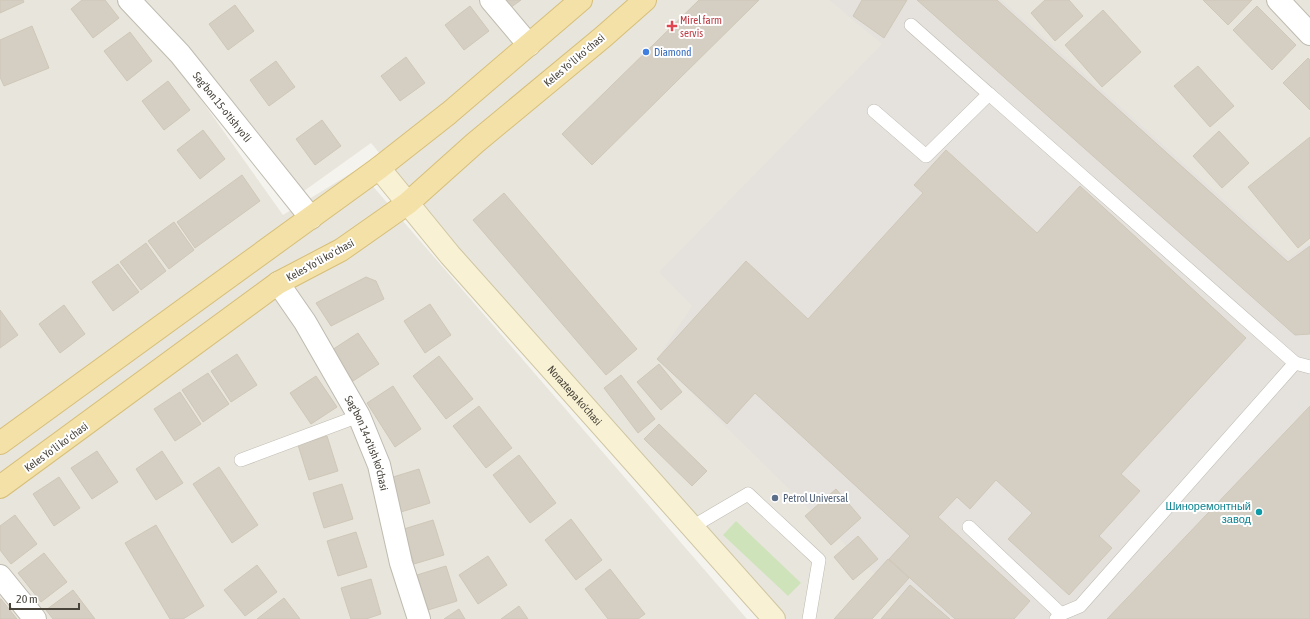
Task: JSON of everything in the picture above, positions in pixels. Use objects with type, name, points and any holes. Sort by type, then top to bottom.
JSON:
[{"type":"main road","points":[[0,444],[379,168],[449,112],[580,0]]},
{"type":"main road","name":"Keles Yoʻli koʻchasi","points":[[0,487],[278,283],[341,250],[408,203],[475,143],[603,37],[645,0]]},
{"type":"main road","name":"Noraztepa ko'chasi","points":[[379,168],[450,255],[774,619]]},
{"type":"street","name":"Sag'bon 15-o'tish yo'li","points":[[129,0],[180,54],[311,218]]},
{"type":"street","points":[[491,0],[529,45]]},
{"type":"street","points":[[1278,0],[1310,34]]},
{"type":"street","name":"Sag'bon 14-o'tish ko'chasi","points":[[278,283],[305,322],[359,416],[379,465],[401,563],[419,619]]},
{"type":"street","points":[[0,576],[35,619]]},
{"type":"lane","points":[[911,25],[1295,363],[1310,367]]},
{"type":"lane","points":[[874,111],[926,156],[989,94]]},
{"type":"lane","points":[[969,527],[1059,616],[1080,606],[1295,363]]},
{"type":"lane","points":[[241,460],[359,416]]},
{"type":"lane","points":[[692,527],[748,494],[819,560],[809,619]]},
{"type":"shaded area","points":[[0,0],[118,0],[173,60],[283,215],[358,169],[747,619],[0,619]]},
{"type":"shaded area","points":[[139,0],[1310,0],[1310,619],[774,619],[692,527],[371,143],[297,196]]},
{"type":"shaded area","points":[[829,0],[1002,0],[1289,258],[1310,242],[1310,619],[921,619],[657,359],[692,306],[659,272],[882,44]]},
{"type":"green space","points":[[736,521],[801,583],[788,596],[723,535]]},
{"type":"building","points":[[0,0],[23,0],[24,2],[0,13]]},
{"type":"building","points":[[82,0],[105,0],[119,18],[93,38],[71,9]]},
{"type":"building","points":[[504,0],[521,0],[510,8]]},
{"type":"building","points":[[699,0],[759,0],[592,165],[562,134]]},
{"type":"building","points":[[862,0],[907,0],[884,38],[853,16]]},
{"type":"building","points":[[917,0],[997,0],[1288,262],[1310,246],[1310,334],[1295,335]]},
{"type":"building","points":[[1045,0],[1069,0],[1083,16],[1055,41],[1031,13]]},
{"type":"building","points":[[1203,0],[1252,0],[1228,25]]},
{"type":"building","points":[[235,5],[254,31],[228,50],[209,24]]},
{"type":"building","points":[[470,6],[489,31],[464,50],[445,25]]},
{"type":"building","points":[[1257,6],[1296,45],[1272,70],[1233,30]]},
{"type":"building","points":[[1103,10],[1141,52],[1102,87],[1065,45]]},
{"type":"building","points":[[32,26],[49,68],[4,86],[0,77],[0,40]]},
{"type":"building","points":[[130,32],[152,61],[127,81],[104,51]]},
{"type":"building","points":[[406,57],[425,83],[400,101],[381,76]]},
{"type":"building","points":[[1308,58],[1310,60],[1310,110],[1283,83]]},
{"type":"building","points":[[276,61],[295,87],[269,106],[250,80]]},
{"type":"building","points":[[1198,66],[1234,106],[1210,127],[1174,86]]},
{"type":"building","points":[[168,81],[190,110],[164,130],[142,101]]},
{"type":"building","points":[[322,120],[341,146],[315,165],[296,139]]},
{"type":"building","points":[[203,130],[225,159],[200,179],[177,150]]},
{"type":"building","points":[[1219,131],[1249,163],[1222,188],[1193,156]]},
{"type":"building","points":[[1310,137],[1310,238],[1298,248],[1248,187]]},
{"type":"building","points":[[946,150],[1037,233],[1080,186],[1246,338],[1121,474],[1140,491],[1099,536],[1112,548],[1069,595],[1008,539],[1032,513],[996,480],[970,509],[957,497],[938,517],[1030,601],[1014,619],[955,619],[889,559],[910,536],[755,393],[727,424],[657,359],[746,261],[808,319],[923,193],[914,185]]},
{"type":"building","points":[[242,175],[260,201],[195,248],[177,222]]},
{"type":"building","points":[[504,193],[637,349],[606,375],[473,220]]},
{"type":"building","points":[[174,222],[194,250],[169,269],[148,241]]},
{"type":"building","points":[[146,243],[166,271],[141,290],[120,262]]},
{"type":"building","points":[[118,264],[139,292],[113,311],[92,282]]},
{"type":"building","points":[[366,277],[376,281],[384,299],[331,326],[316,303]]},
{"type":"building","points":[[430,304],[451,335],[425,353],[404,321]]},
{"type":"building","points":[[64,305],[85,334],[60,353],[39,324]]},
{"type":"building","points":[[0,310],[18,335],[0,348]]},
{"type":"building","points":[[358,333],[379,364],[353,381],[332,350]]},
{"type":"building","points":[[237,354],[257,385],[231,402],[211,371]]},
{"type":"building","points":[[439,356],[473,399],[446,419],[413,376]]},
{"type":"building","points":[[659,364],[682,392],[661,410],[637,382]]},
{"type":"building","points":[[208,373],[229,404],[203,422],[182,390]]},
{"type":"building","points":[[621,375],[655,419],[638,433],[604,388]]},
{"type":"building","points":[[316,376],[337,407],[311,424],[290,393]]},
{"type":"building","points":[[393,386],[421,429],[395,447],[367,403]]},
{"type":"building","points":[[180,392],[201,424],[175,441],[154,409]]},
{"type":"building","points":[[479,406],[512,448],[486,468],[453,426]]},
{"type":"building","name":"Шиноремонтный завод","points":[[1310,406],[1310,619],[1107,619]]},
{"type":"building","points":[[659,424],[707,471],[692,486],[644,439]]},
{"type":"building","points":[[327,436],[338,471],[309,480],[298,445]]},
{"type":"building","points":[[97,451],[118,482],[92,499],[71,468]]},
{"type":"building","points":[[162,451],[183,483],[156,500],[136,469]]},
{"type":"building","points":[[519,455],[556,503],[530,523],[493,475]]},
{"type":"building","points":[[219,467],[258,525],[232,543],[193,484]]},
{"type":"building","points":[[419,469],[430,503],[401,512],[390,478]]},
{"type":"building","points":[[59,477],[80,508],[54,526],[33,494]]},
{"type":"building","points":[[342,484],[353,519],[324,528],[313,493]]},
{"type":"building","points":[[836,489],[861,518],[831,545],[805,516]]},
{"type":"building","points":[[15,515],[37,544],[11,564],[0,550],[0,526]]},
{"type":"building","points":[[571,519],[602,560],[576,580],[545,540]]},
{"type":"building","points":[[433,520],[444,555],[414,564],[404,529]]},
{"type":"building","points":[[156,525],[204,606],[183,619],[170,619],[125,543]]},
{"type":"building","points":[[356,532],[367,567],[338,576],[327,541]]},
{"type":"building","points":[[858,536],[878,559],[853,580],[834,557]]},
{"type":"building","points":[[44,553],[67,582],[41,602],[18,573]]},
{"type":"building","points":[[488,556],[507,585],[478,604],[459,575]]},
{"type":"building","points":[[888,559],[909,578],[872,619],[834,619]]},
{"type":"building","points":[[257,565],[277,592],[245,616],[224,590]]},
{"type":"building","points":[[446,566],[457,601],[428,610],[417,575]]},
{"type":"building","points":[[610,569],[645,614],[638,619],[608,619],[585,589]]},
{"type":"building","points":[[371,579],[381,614],[366,619],[351,619],[341,588]]},
{"type":"building","points":[[910,585],[950,619],[881,619]]},
{"type":"building","points":[[73,590],[95,619],[53,619],[46,610]]},
{"type":"building","points":[[284,598],[300,619],[257,619]]},
{"type":"building","points":[[1,599],[17,619],[0,619]]},
{"type":"building","points":[[519,606],[528,619],[501,619]]},
{"type":"building","points":[[459,609],[465,619],[444,619]]},
{"type":"place","name":"Mirel farm servis","points":[[672,26]]},
{"type":"place","name":"Diamond","points":[[646,52]]},
{"type":"place","name":"Petrol Universal","points":[[775,498]]},
{"type":"place","name":"Шиноремонтный завод","points":[[1259,512]]}]
